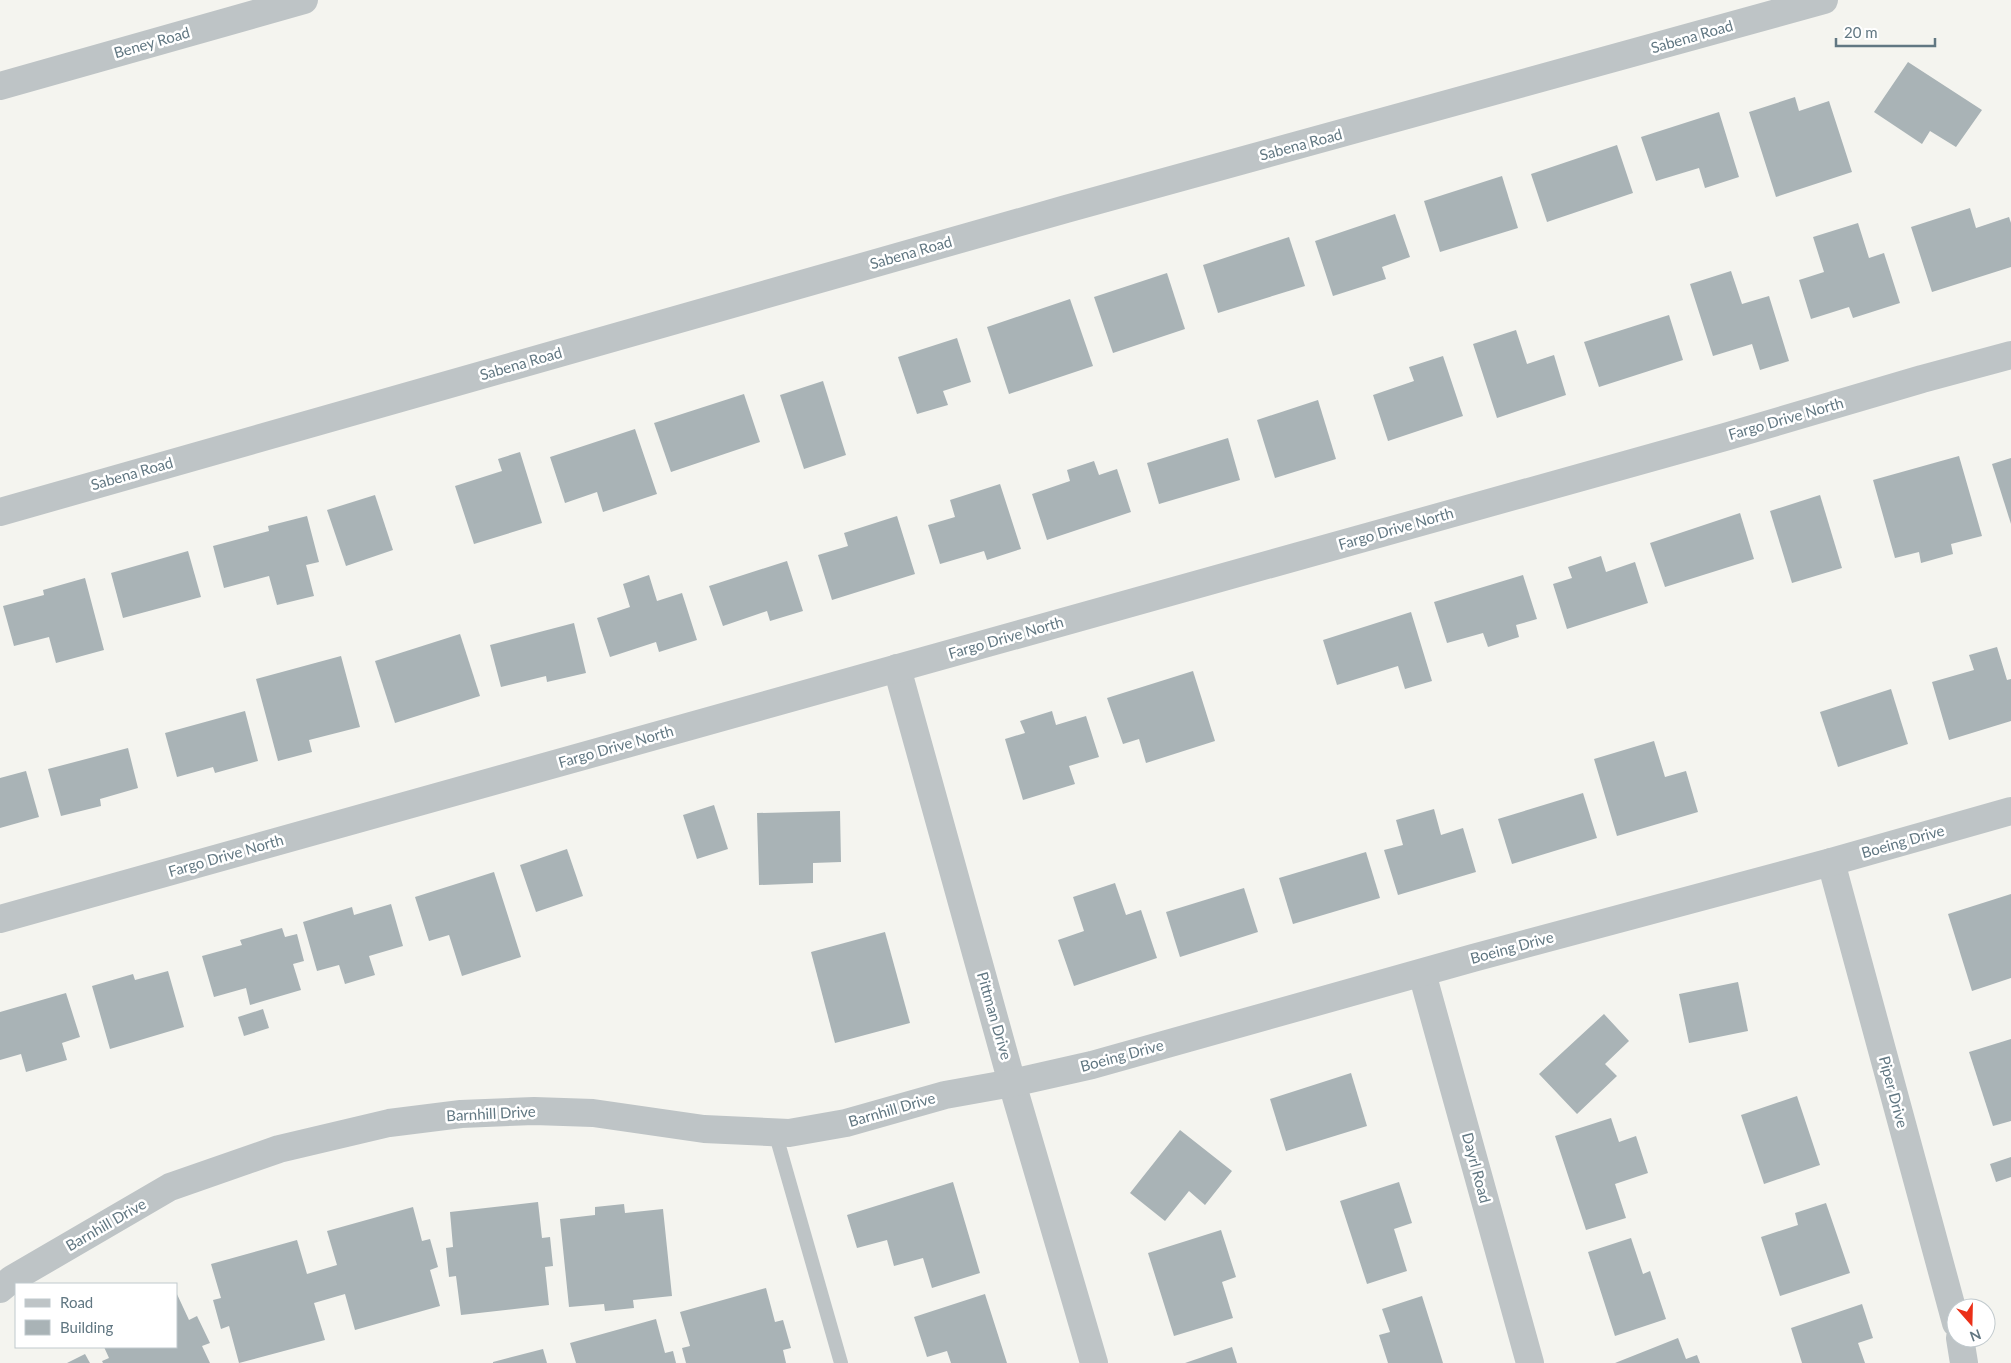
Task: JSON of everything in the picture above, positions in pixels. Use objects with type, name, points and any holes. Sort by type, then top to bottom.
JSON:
[{"type":"street","name":"Beney Road","points":[[0,86],[232,10],[304,0]]},
{"type":"street","name":"Sabena Road","points":[[0,512],[1066,209],[1824,0]]},
{"type":"street","name":"Fargo Drive North","points":[[0,919],[1715,440],[1922,378],[2011,355]]},
{"type":"street","name":"Pittman Drive","points":[[897,668],[1012,1083],[1094,1363]]},
{"type":"street","name":"Boeing Drive","points":[[1012,1083],[1092,1065],[1422,972],[2011,811]]},
{"type":"street","name":"Piper Drive","points":[[1830,862],[1949,1298]]},
{"type":"street","name":"Dayrl Road","points":[[1422,972],[1530,1363]]},
{"type":"street","name":"Barnhill Drive","points":[[0,1289],[12,1279],[170,1187],[279,1149],[389,1123],[461,1114],[534,1111],[593,1114],[704,1130],[789,1133],[846,1123],[945,1095],[1012,1083]]},
{"type":"street","points":[[1962,1348],[1964,1363]]},
{"type":"lane","points":[[775,1132],[841,1363]]},
{"type":"building","points":[[1908,62],[1982,110],[1956,147],[1930,131],[1922,144],[1874,112]]},
{"type":"building","points":[[1795,97],[1799,111],[1829,101],[1852,172],[1776,197],[1749,112]]},
{"type":"building","points":[[1719,112],[1739,177],[1705,188],[1699,168],[1656,181],[1641,137]]},
{"type":"building","points":[[1617,145],[1633,193],[1547,222],[1531,174]]},
{"type":"building","points":[[1502,176],[1518,228],[1440,252],[1424,201]]},
{"type":"building","points":[[1970,208],[1976,228],[2009,217],[2011,223],[2011,267],[1932,292],[1911,227]]},
{"type":"building","points":[[1395,214],[1410,257],[1382,267],[1386,279],[1333,296],[1315,241]]},
{"type":"building","points":[[1858,223],[1869,258],[1884,253],[1900,303],[1853,318],[1849,307],[1811,319],[1799,280],[1824,272],[1813,237]]},
{"type":"building","points":[[1289,237],[1305,286],[1218,313],[1203,265]]},
{"type":"building","points":[[1731,271],[1742,304],[1769,296],[1789,361],[1760,370],[1752,344],[1713,356],[1690,284]]},
{"type":"building","points":[[1167,273],[1185,329],[1113,353],[1094,297]]},
{"type":"building","points":[[1070,299],[1093,366],[1009,394],[987,327]]},
{"type":"building","points":[[1669,315],[1683,360],[1599,387],[1584,342]]},
{"type":"building","points":[[1516,330],[1527,364],[1554,355],[1566,395],[1497,418],[1473,344]]},
{"type":"building","points":[[957,338],[971,382],[943,391],[948,405],[917,414],[898,357]]},
{"type":"building","points":[[1443,356],[1463,416],[1388,441],[1373,395],[1414,381],[1409,367]]},
{"type":"building","points":[[823,381],[846,455],[804,469],[780,395]]},
{"type":"building","points":[[744,394],[760,442],[671,472],[654,423]]},
{"type":"building","points":[[1318,400],[1336,459],[1275,478],[1257,420]]},
{"type":"building","points":[[635,429],[657,494],[603,512],[597,492],[565,503],[550,457]]},
{"type":"building","points":[[1228,438],[1240,480],[1159,504],[1147,463]]},
{"type":"building","points":[[520,452],[542,523],[474,544],[455,486],[502,471],[498,459]]},
{"type":"building","points":[[1959,456],[1982,536],[1951,544],[1953,554],[1921,563],[1919,552],[1895,558],[1873,480]]},
{"type":"building","points":[[2011,458],[2011,524],[1992,464]]},
{"type":"building","points":[[1094,461],[1099,475],[1117,469],[1131,512],[1047,540],[1032,494],[1070,481],[1067,470]]},
{"type":"building","points":[[1000,484],[1021,549],[987,560],[984,551],[940,564],[928,525],[955,517],[950,500]]},
{"type":"building","points":[[375,495],[393,550],[346,566],[327,510]]},
{"type":"building","points":[[1820,495],[1842,568],[1792,583],[1770,511]]},
{"type":"building","points":[[1740,513],[1754,559],[1665,587],[1650,543]]},
{"type":"building","points":[[307,516],[319,562],[306,565],[314,596],[277,605],[269,576],[224,588],[213,546],[269,531],[268,526]]},
{"type":"building","points":[[897,516],[915,574],[832,600],[818,555],[848,546],[844,533]]},
{"type":"building","points":[[188,551],[201,597],[123,618],[111,573]]},
{"type":"building","points":[[1601,556],[1606,572],[1635,562],[1648,603],[1567,629],[1553,584],[1572,578],[1568,567]]},
{"type":"building","points":[[787,561],[803,611],[770,621],[767,611],[723,626],[709,586]]},
{"type":"building","points":[[649,575],[657,601],[682,593],[697,640],[659,652],[656,642],[610,657],[597,618],[630,607],[623,584]]},
{"type":"building","points":[[1523,575],[1537,619],[1516,625],[1519,637],[1488,647],[1483,633],[1447,643],[1434,602]]},
{"type":"building","points":[[85,578],[104,650],[56,663],[49,637],[14,646],[3,606],[44,595],[43,590]]},
{"type":"building","points":[[1411,612],[1432,681],[1405,689],[1398,666],[1337,685],[1323,640]]},
{"type":"building","points":[[574,623],[586,673],[547,682],[546,676],[501,687],[490,645]]},
{"type":"building","points":[[460,634],[480,696],[395,723],[375,661]]},
{"type":"building","points":[[1997,647],[2007,680],[2011,679],[2011,721],[1949,740],[1932,682],[1974,670],[1969,655]]},
{"type":"building","points":[[341,656],[360,727],[309,740],[312,752],[278,761],[256,679]]},
{"type":"building","points":[[1193,671],[1215,741],[1146,763],[1139,739],[1123,744],[1107,698]]},
{"type":"building","points":[[1891,689],[1908,744],[1838,767],[1820,712]]},
{"type":"building","points":[[245,711],[258,761],[215,773],[213,767],[177,777],[165,733]]},
{"type":"building","points":[[1052,711],[1056,725],[1086,716],[1099,757],[1069,766],[1075,784],[1023,800],[1005,739],[1025,733],[1020,721]]},
{"type":"building","points":[[1654,741],[1665,777],[1686,771],[1698,812],[1617,836],[1594,759]]},
{"type":"building","points":[[128,748],[138,788],[100,799],[101,806],[61,816],[48,769]]},
{"type":"building","points":[[26,771],[39,817],[0,828],[0,778]]},
{"type":"building","points":[[1583,793],[1597,838],[1512,864],[1498,819]]},
{"type":"building","points":[[714,805],[728,849],[697,859],[683,815]]},
{"type":"building","points":[[1434,809],[1441,835],[1463,828],[1476,872],[1398,895],[1384,850],[1403,845],[1396,820]]},
{"type":"building","points":[[840,811],[841,862],[813,863],[813,883],[759,885],[757,813]]},
{"type":"building","points":[[567,849],[583,896],[536,912],[520,865]]},
{"type":"building","points":[[1366,852],[1380,898],[1293,924],[1279,878]]},
{"type":"building","points":[[494,872],[521,957],[462,976],[449,935],[429,941],[415,897]]},
{"type":"building","points":[[1115,883],[1126,915],[1141,910],[1157,958],[1074,986],[1058,940],[1084,931],[1073,897]]},
{"type":"building","points":[[1244,888],[1258,932],[1180,957],[1166,912]]},
{"type":"building","points":[[2011,894],[2011,978],[1972,991],[1948,914]]},
{"type":"building","points":[[391,904],[403,946],[369,956],[375,975],[345,984],[339,965],[317,971],[303,922],[352,907],[354,915]]},
{"type":"building","points":[[282,928],[285,937],[297,934],[304,961],[293,964],[301,990],[250,1005],[246,988],[214,997],[202,956],[242,945],[240,940]]},
{"type":"building","points":[[885,932],[910,1023],[835,1043],[811,952]]},
{"type":"building","points":[[168,971],[184,1027],[110,1049],[92,986],[133,974],[135,980]]},
{"type":"building","points":[[1738,982],[1748,1031],[1689,1043],[1679,994]]},
{"type":"building","points":[[66,993],[80,1037],[62,1043],[67,1060],[26,1072],[21,1054],[0,1060],[0,1012]]},
{"type":"building","points":[[263,1009],[269,1028],[244,1036],[238,1017]]},
{"type":"building","points":[[1604,1014],[1629,1041],[1605,1064],[1617,1076],[1577,1114],[1539,1074]]},
{"type":"building","points":[[2011,1039],[2011,1121],[1993,1126],[1969,1052]]},
{"type":"building","points":[[1351,1073],[1367,1126],[1286,1151],[1270,1099]]},
{"type":"building","points":[[1797,1096],[1820,1165],[1764,1184],[1741,1115]]},
{"type":"building","points":[[1611,1118],[1619,1142],[1636,1136],[1648,1173],[1615,1184],[1626,1218],[1586,1230],[1555,1136]]},
{"type":"building","points":[[1180,1130],[1232,1171],[1205,1205],[1189,1191],[1165,1221],[1130,1193]]},
{"type":"building","points":[[2011,1157],[2011,1177],[1996,1182],[1990,1164]]},
{"type":"building","points":[[953,1182],[980,1273],[932,1288],[923,1258],[894,1266],[887,1240],[857,1248],[847,1215]]},
{"type":"building","points":[[1399,1182],[1412,1223],[1394,1229],[1407,1271],[1367,1284],[1340,1201]]},
{"type":"building","points":[[538,1202],[542,1238],[550,1237],[553,1266],[545,1267],[549,1305],[461,1315],[456,1276],[449,1277],[446,1248],[453,1247],[450,1212]]},
{"type":"building","points":[[1826,1203],[1850,1273],[1780,1296],[1761,1237],[1798,1225],[1795,1213]]},
{"type":"building","points":[[624,1204],[625,1213],[663,1209],[672,1296],[633,1300],[634,1308],[605,1311],[604,1304],[569,1307],[560,1219],[595,1215],[595,1207]]},
{"type":"building","points":[[413,1207],[422,1241],[430,1239],[438,1267],[430,1270],[440,1306],[355,1330],[345,1294],[314,1303],[325,1340],[239,1363],[229,1326],[221,1329],[213,1300],[221,1298],[211,1264],[297,1240],[307,1274],[337,1265],[327,1231]]},
{"type":"building","points":[[1221,1230],[1236,1277],[1222,1282],[1233,1318],[1174,1336],[1148,1253]]},
{"type":"building","points":[[1631,1238],[1643,1274],[1650,1271],[1666,1319],[1615,1336],[1588,1252]]},
{"type":"building","points":[[766,1288],[775,1322],[783,1320],[791,1348],[783,1350],[786,1363],[686,1363],[682,1348],[690,1346],[680,1312]]},
{"type":"building","points":[[985,1294],[1007,1363],[951,1363],[947,1351],[927,1357],[914,1317]]},
{"type":"building","points":[[178,1296],[189,1320],[197,1316],[210,1343],[202,1346],[210,1363],[103,1363],[102,1361],[109,1358],[104,1348],[178,1348]]},
{"type":"building","points":[[1422,1296],[1443,1363],[1388,1363],[1379,1335],[1390,1332],[1382,1309]]},
{"type":"building","points":[[1862,1304],[1873,1338],[1858,1343],[1865,1363],[1802,1363],[1791,1328]]},
{"type":"building","points":[[656,1319],[665,1353],[673,1351],[676,1363],[576,1363],[570,1343]]},
{"type":"building","points":[[1678,1338],[1686,1359],[1697,1355],[1700,1363],[1615,1363]]},
{"type":"building","points":[[1232,1347],[1237,1363],[1185,1363]]},
{"type":"building","points":[[543,1349],[547,1363],[493,1363],[493,1362]]},
{"type":"building","points":[[85,1354],[90,1363],[67,1363]]}]
